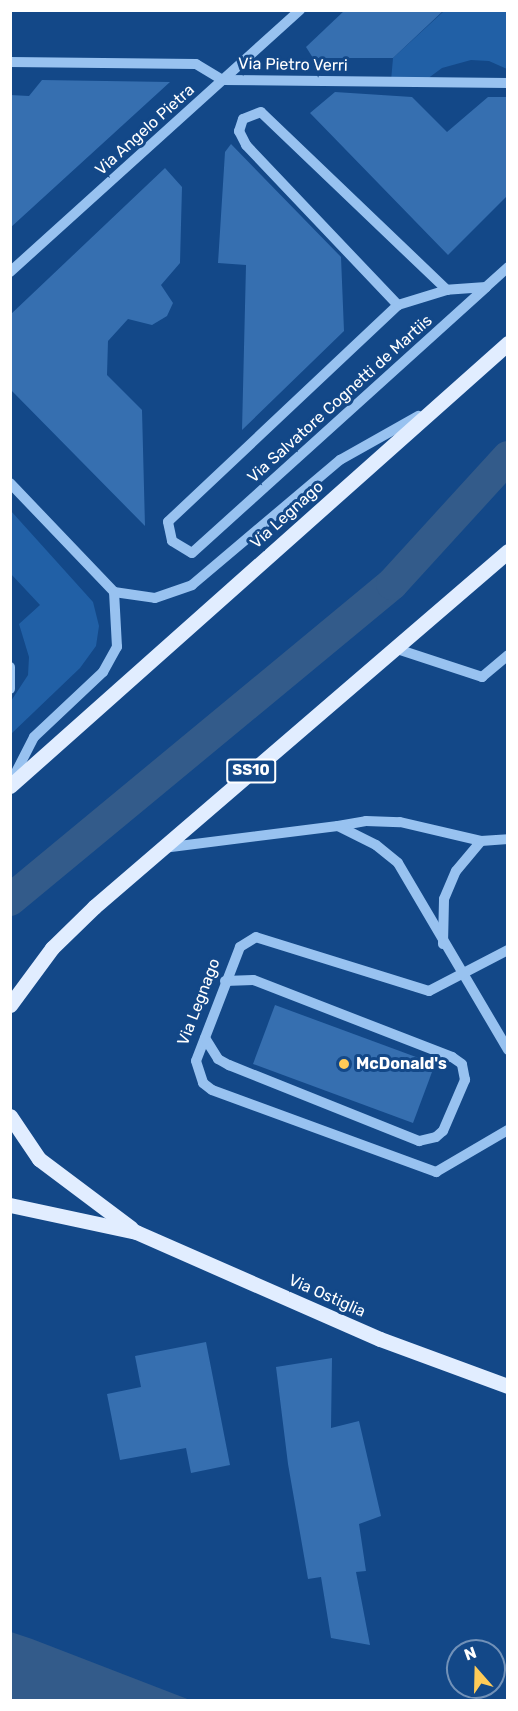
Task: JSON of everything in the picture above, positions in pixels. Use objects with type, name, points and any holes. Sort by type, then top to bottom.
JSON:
[{"type":"main road","name":"Via Legnago","points":[[10,784],[507,344]]},
{"type":"main road","name":"SS10","points":[[10,1005],[52,948],[163,848],[507,551]]},
{"type":"main road","name":"Via Ostiglia","points":[[10,1116],[39,1159],[136,1232]]},
{"type":"main road","name":"Via Ostiglia","points":[[10,1205],[136,1232],[380,1339],[507,1386]]},
{"type":"street","name":"Via Angelo Pietra","points":[[10,272],[300,10]]},
{"type":"street","name":"Via Pietro Verri","points":[[10,62],[196,64],[223,80],[507,83]]},
{"type":"street","points":[[447,290],[261,112],[243,118],[239,132],[246,145],[398,305],[447,290],[486,287]]},
{"type":"street","name":"Via Salvatore Cognetti de Martiis","points":[[398,305],[168,522],[172,541],[192,553],[507,267]]},
{"type":"street","points":[[10,483],[114,592],[155,598],[192,585],[340,460],[434,407]]},
{"type":"street","points":[[10,784],[34,737],[104,672],[117,647],[114,592]]},
{"type":"street","points":[[394,648],[482,677],[507,656]]},
{"type":"street","points":[[10,667],[10,689]]},
{"type":"street","points":[[163,848],[366,821],[400,822],[481,841],[507,839]]},
{"type":"street","points":[[338,826],[376,845],[398,863],[443,945],[507,1050]]},
{"type":"street","points":[[443,945],[444,899],[450,882],[481,841]]},
{"type":"street","name":"Via Legnago","points":[[507,950],[429,991],[256,937],[240,947],[196,1061],[201,1078],[212,1090],[436,1172],[507,1130]]},
{"type":"street","points":[[205,1038],[218,1059],[229,1065],[419,1141],[436,1137],[443,1131],[465,1080],[462,1064],[452,1057],[253,980],[225,981]]},
{"type":"shaded area","points":[[444,11],[507,11],[507,69],[489,61],[471,60],[442,68],[423,82],[391,81],[393,58]]},
{"type":"shaded area","points":[[11,511],[93,602],[99,626],[96,646],[80,668],[11,734],[11,701],[28,675],[29,657],[19,624],[40,605],[11,574]]},
{"type":"shaded area","points":[[11,1632],[32,1639],[190,1700],[11,1700]]},
{"type":"building","points":[[345,10],[444,10],[393,58],[313,58],[306,47]]},
{"type":"building","points":[[42,80],[170,82],[10,228],[10,95],[29,96]]},
{"type":"building","points":[[335,92],[412,97],[447,132],[488,97],[507,97],[507,196],[448,255],[310,113]]},
{"type":"building","points":[[231,144],[341,257],[344,331],[242,430],[246,265],[218,263],[225,152]]},
{"type":"building","points":[[165,168],[182,187],[180,263],[161,285],[173,303],[167,316],[152,325],[128,319],[108,341],[107,375],[142,410],[145,526],[10,389],[10,315]]},
{"type":"building","name":"McDonald's","points":[[275,1005],[435,1064],[413,1123],[253,1064]]},
{"type":"building","points":[[206,1342],[230,1465],[191,1473],[186,1448],[120,1460],[107,1394],[141,1387],[135,1356]]},
{"type":"building","points":[[332,1358],[331,1428],[359,1421],[381,1516],[359,1524],[366,1571],[356,1572],[370,1645],[331,1638],[321,1577],[308,1579],[288,1464],[276,1367]]},
{"type":"waterway","points":[[10,900],[392,584],[508,457]]},
{"type":"place","name":"McDonald's","points":[[344,1064]]}]
